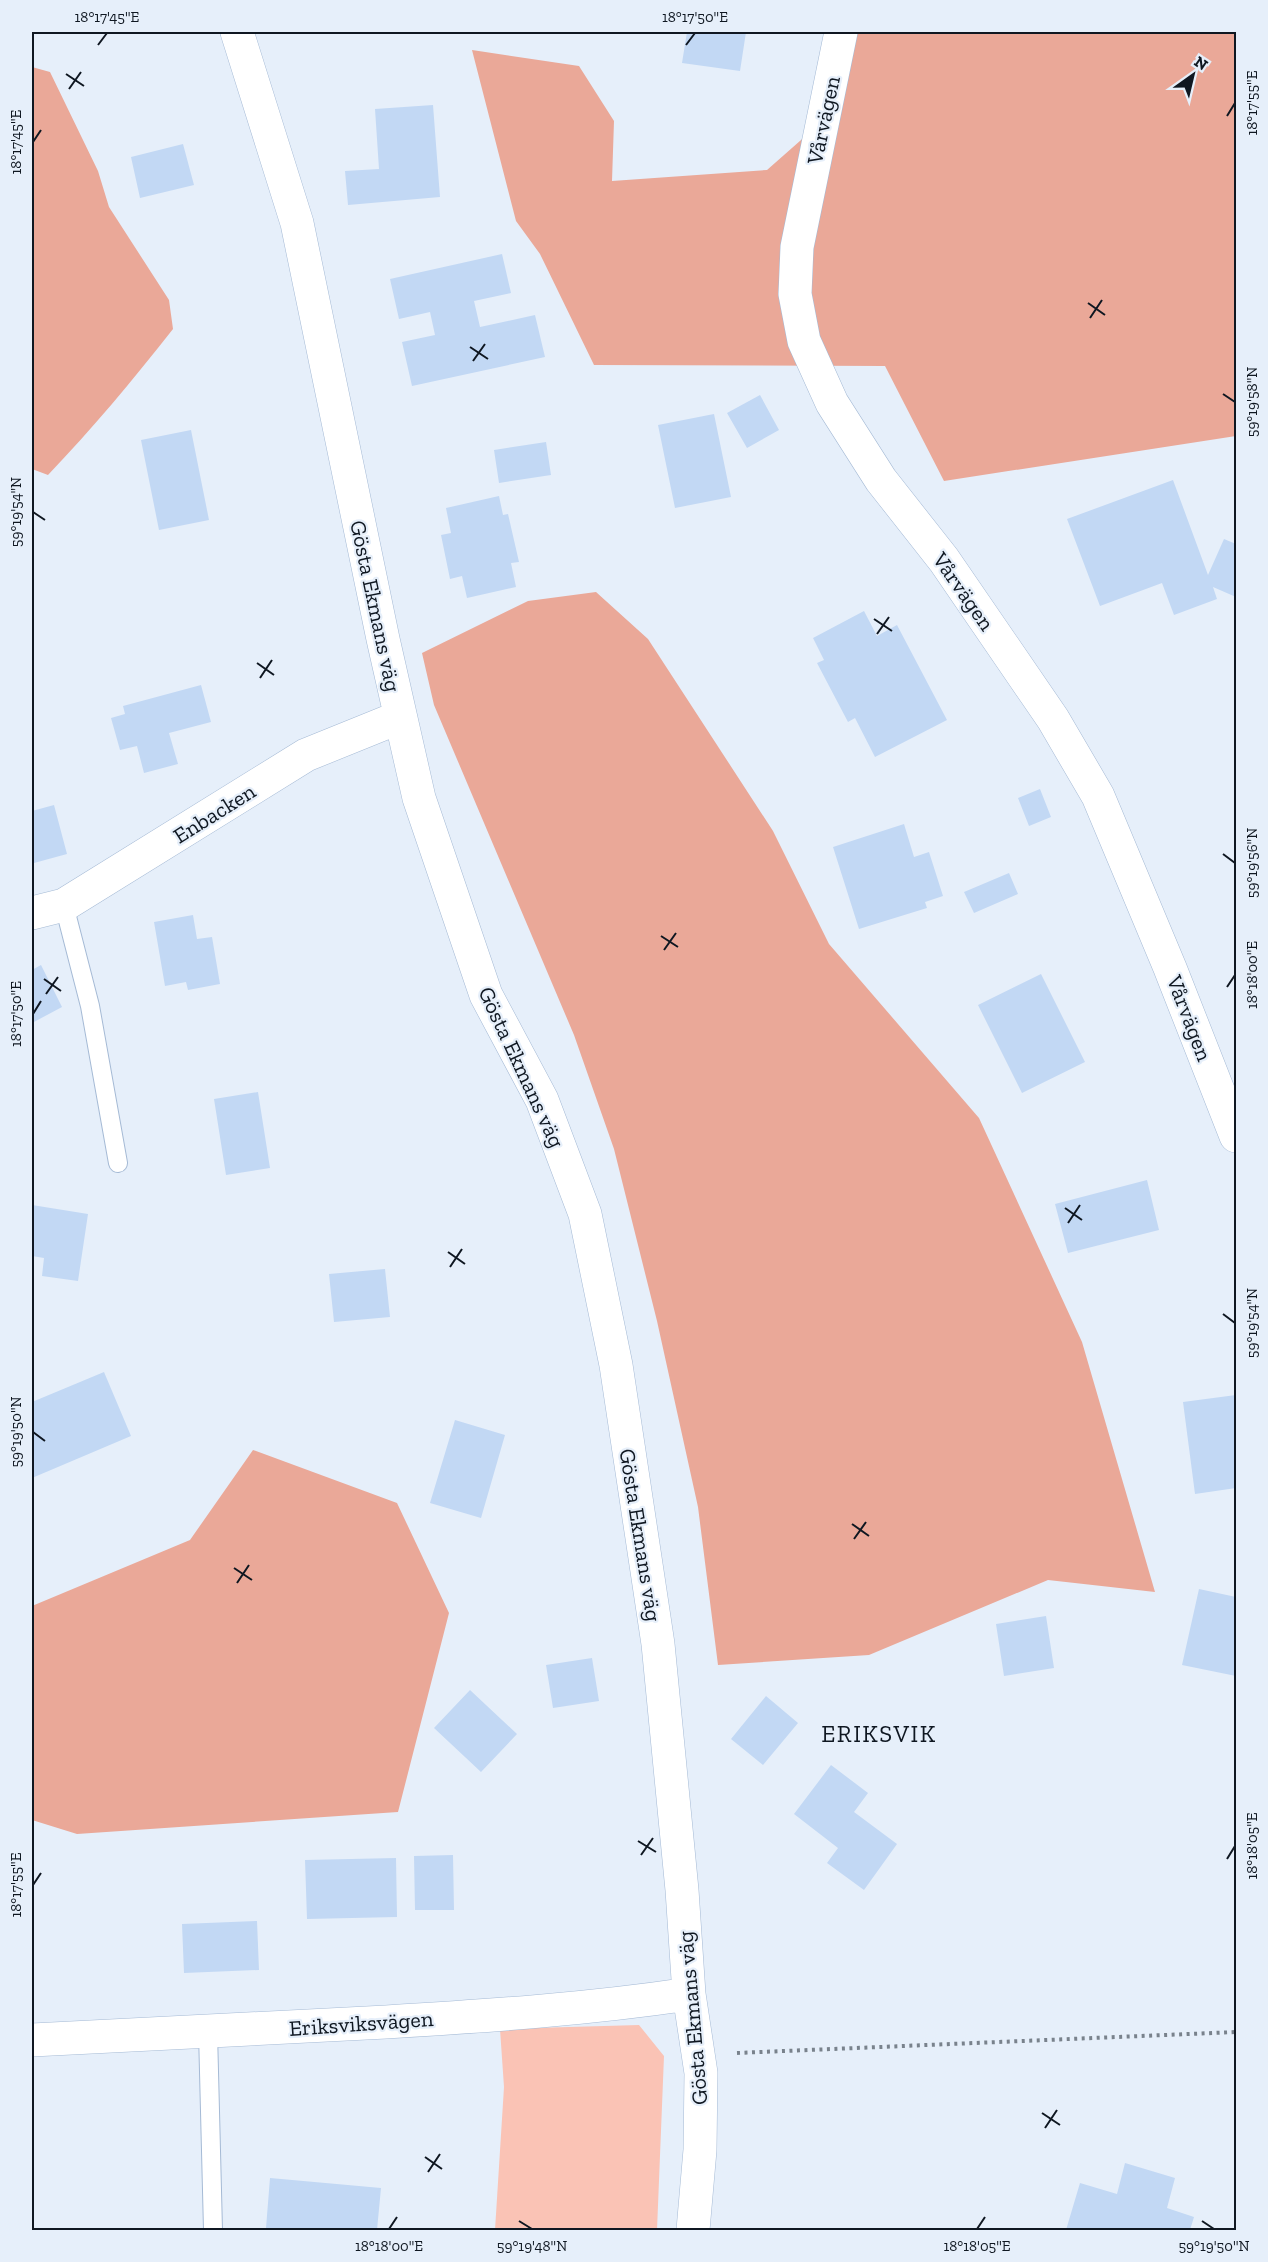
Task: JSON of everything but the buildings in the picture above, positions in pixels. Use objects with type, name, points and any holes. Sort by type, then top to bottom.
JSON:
[{"type":"street","name":"Gösta Ekmans väg","points":[[237,32],[297,224],[419,798],[486,995],[542,1100],[585,1214],[616,1365],[658,1644],[682,1890],[689,1994],[701,2073],[700,2151],[693,2230]]},
{"type":"street","name":"Vårvägen","points":[[841,32],[797,247],[795,294],[804,341],[832,403],[881,480],[944,560],[1040,700],[1098,796],[1170,968],[1236,1136]]},
{"type":"street","name":"Enbacken","points":[[32,913],[64,905],[306,756],[400,717]]},
{"type":"street","name":"Eriksviksvägen","points":[[32,2040],[208,2032],[621,2004],[689,1994]]},
{"type":"lane","points":[[64,905],[90,1006],[118,1163]]},
{"type":"lane","points":[[208,2032],[213,2230]]},
{"type":"path","points":[[698,2055],[1236,2032]]},
{"type":"shaded area","points":[[856,32],[1236,32],[1236,436],[944,481],[885,366],[594,365],[540,254],[516,221],[472,50],[579,66],[614,121],[612,181],[767,170],[843,103]]},
{"type":"shaded area","points":[[32,67],[50,72],[98,171],[109,207],[169,300],[173,329],[112,404],[48,475],[32,469]]},
{"type":"shaded area","points":[[596,592],[648,639],[773,831],[829,944],[979,1118],[1082,1342],[1155,1592],[1048,1580],[869,1655],[718,1665],[698,1507],[657,1321],[614,1149],[574,1035],[434,705],[422,653],[528,601]]},
{"type":"shaded area","points":[[253,1450],[397,1503],[449,1613],[398,1812],[77,1834],[32,1820],[32,1606],[190,1540]]},
{"type":"shaded area","points":[[639,2025],[664,2056],[657,2230],[495,2230],[504,2087],[500,2029]]},
{"type":"district","name":"ERIKSVIK","points":[[879,1734]]}]
